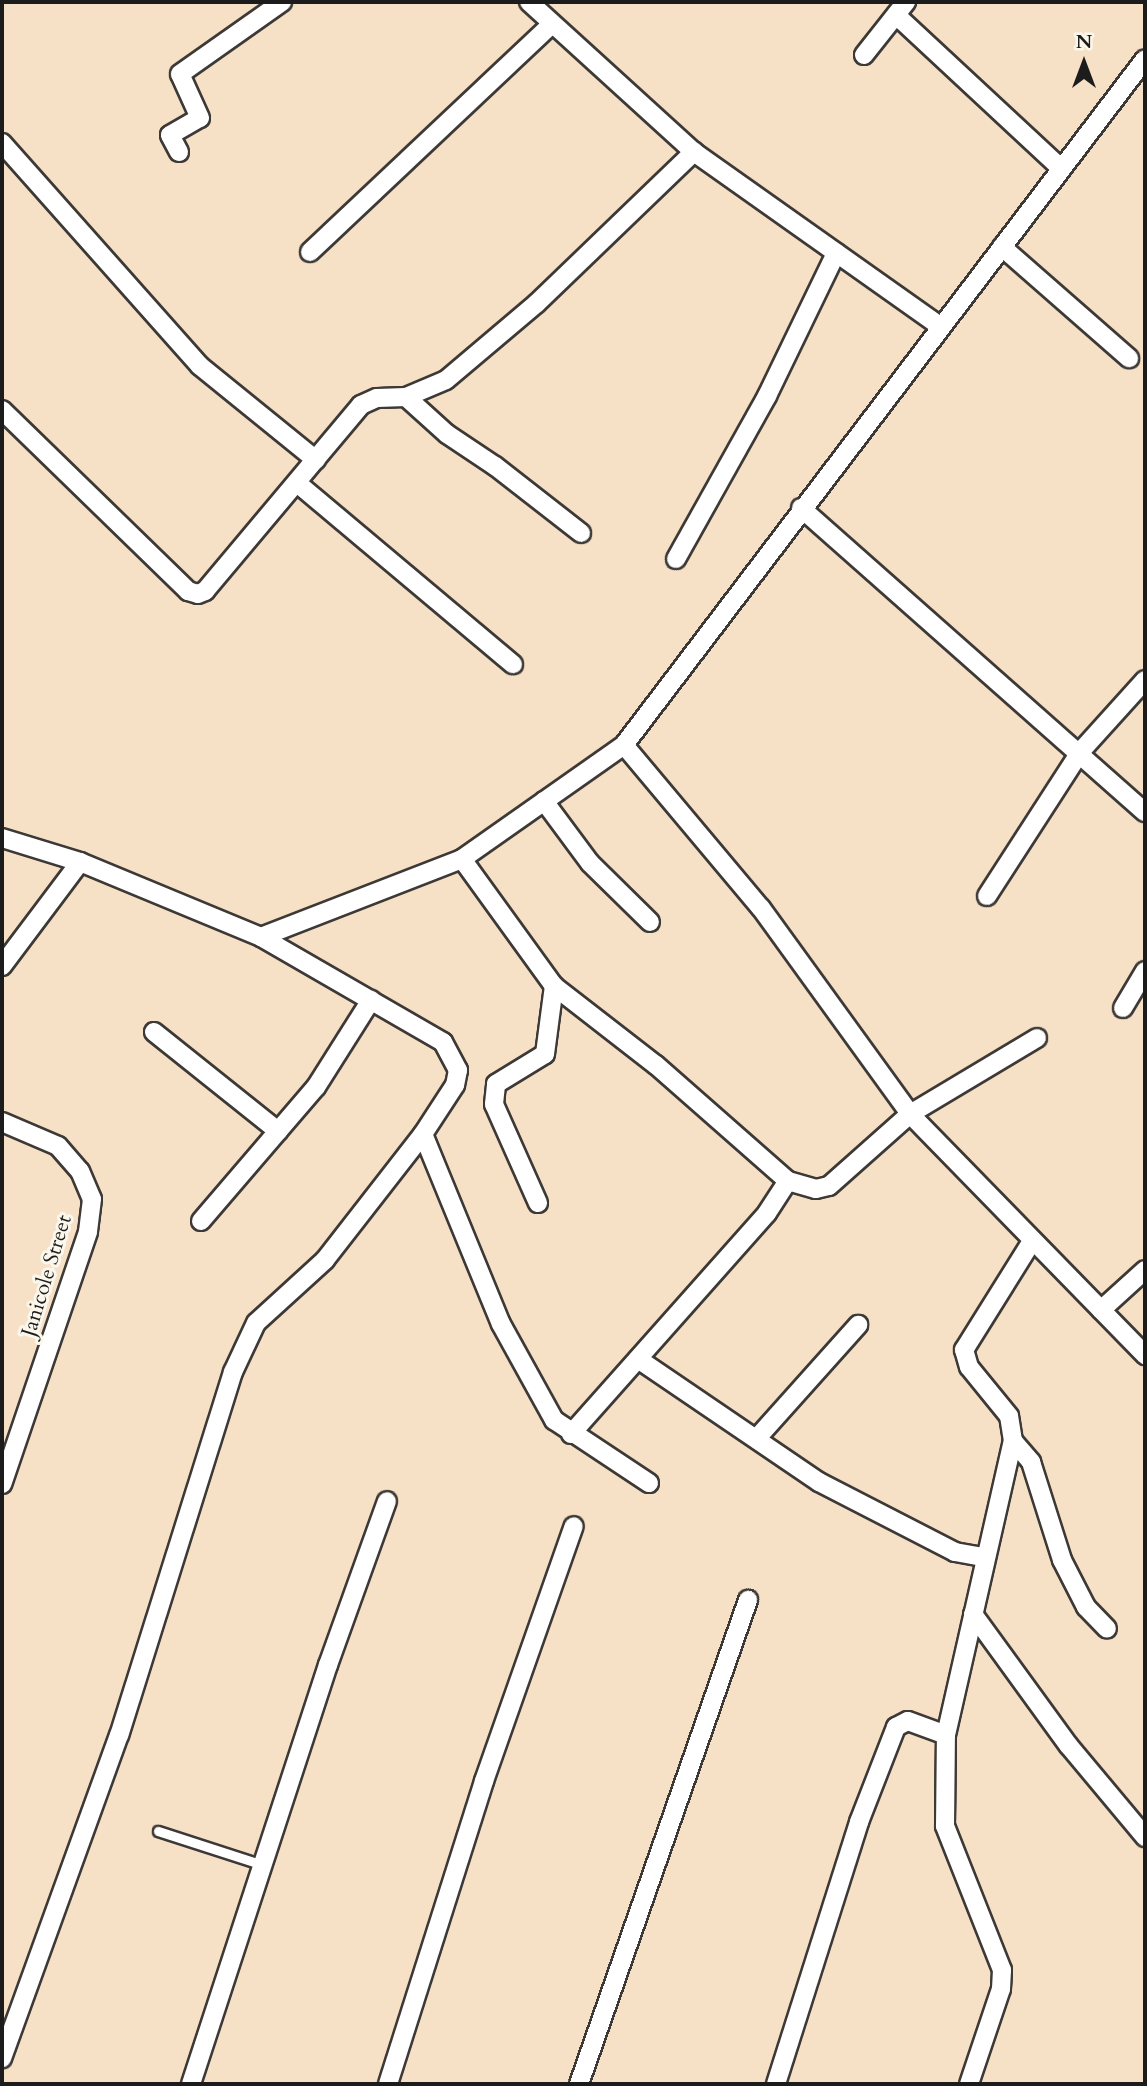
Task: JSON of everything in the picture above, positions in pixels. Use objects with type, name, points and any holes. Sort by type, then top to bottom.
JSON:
[{"type":"street","points":[[179,152],[170,135],[200,118],[180,74],[282,2]]},
{"type":"street","points":[[529,2],[551,25],[694,152],[940,326]]},
{"type":"street","points":[[864,55],[901,8],[1062,169]]},
{"type":"street","points":[[310,251],[551,25]]},
{"type":"street","points":[[261,937],[462,859],[625,745],[801,508],[1145,59]]},
{"type":"street","points":[[2,143],[200,366],[316,460]]},
{"type":"street","points":[[5,421],[188,591],[198,594],[205,591],[361,405],[377,398],[406,397],[446,380],[537,303],[694,152]]},
{"type":"street","points":[[1002,247],[1129,358]]},
{"type":"street","points":[[676,559],[768,396],[836,253]]},
{"type":"street","points":[[406,397],[447,434],[495,466],[581,533]]},
{"type":"street","points":[[296,483],[513,664]]},
{"type":"street","points":[[801,508],[1145,812]]},
{"type":"street","points":[[987,896],[1080,752],[1145,680]]},
{"type":"street","points":[[625,745],[761,908],[910,1114],[1145,1355]]},
{"type":"street","points":[[544,801],[590,863],[650,922]]},
{"type":"street","points":[[2,838],[80,862],[261,937],[443,1042],[455,1056],[458,1070],[455,1085],[423,1134],[325,1260],[256,1323],[233,1372],[120,1735],[2,2059]]},
{"type":"street","points":[[462,859],[554,986],[656,1065],[789,1181],[822,1189],[910,1114],[1038,1038]]},
{"type":"street","points":[[2,966],[80,862]]},
{"type":"street","points":[[1123,1008],[1145,971]]},
{"type":"street","points":[[538,1203],[494,1104],[496,1084],[545,1054],[554,986]]},
{"type":"street","points":[[201,1221],[316,1087],[370,1000]]},
{"type":"street","points":[[154,1032],[278,1131]]},
{"type":"street","name":"Janicole Street","points":[[2,1122],[58,1146],[80,1171],[92,1199],[88,1232],[2,1484]]},
{"type":"street","points":[[423,1134],[501,1324],[554,1420],[571,1434],[649,1483]]},
{"type":"street","points":[[571,1434],[767,1213],[789,1181]]},
{"type":"street","points":[[969,2084],[1001,1989],[1002,1970],[945,1826],[946,1735],[984,1557],[1013,1441],[1009,1416],[969,1367],[964,1350],[1032,1241]]},
{"type":"street","points":[[1101,1310],[1145,1269]]},
{"type":"street","points":[[757,1438],[858,1325]]},
{"type":"street","points":[[638,1359],[819,1482],[955,1552],[984,1557]]},
{"type":"street","points":[[1013,1441],[1031,1462],[1062,1560],[1086,1607],[1107,1629]]},
{"type":"street","points":[[191,2084],[328,1665],[387,1501]]},
{"type":"street","points":[[387,2084],[484,1781],[574,1526]]},
{"type":"street","points":[[579,2084],[748,1600]]},
{"type":"street","points":[[973,1614],[1069,1746],[1145,1837]]},
{"type":"street","points":[[776,2084],[859,1822],[896,1727],[908,1721],[946,1735]]},
{"type":"lane","points":[[158,1831],[264,1865]]}]
